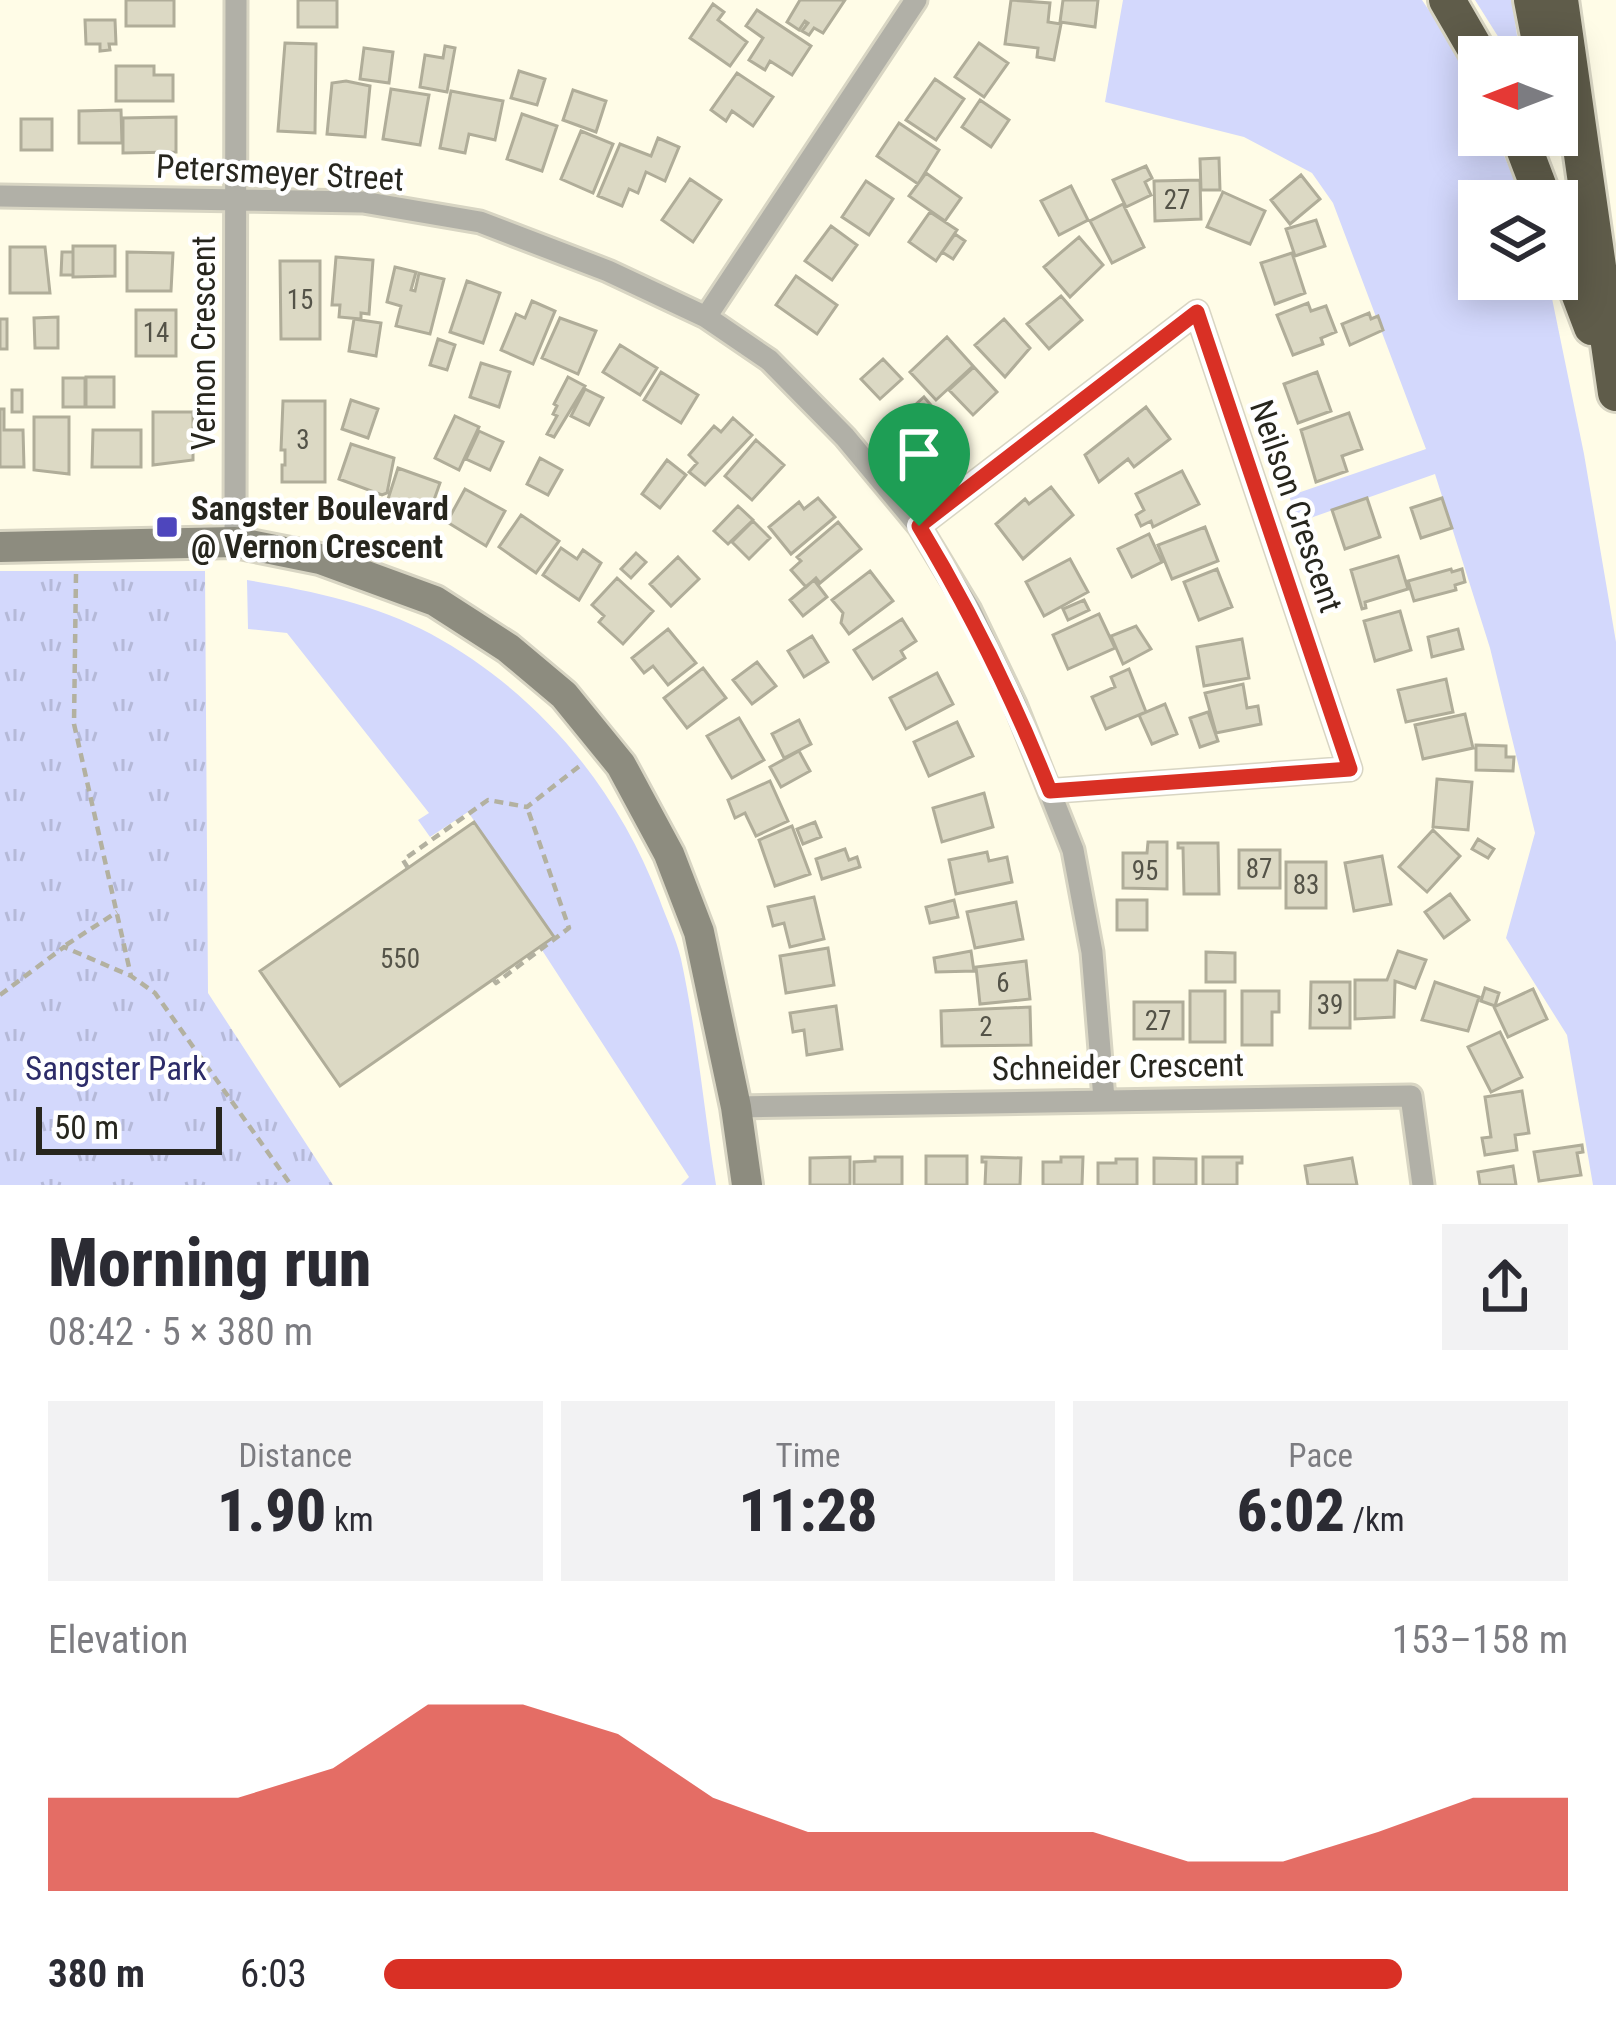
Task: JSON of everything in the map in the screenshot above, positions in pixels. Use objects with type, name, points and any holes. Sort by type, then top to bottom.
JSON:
[{"type":"highway","points":[[1447,0],[1468,36]]},
{"type":"highway","points":[[1532,0],[1539,36]]},
{"type":"highway","points":[[1560,0],[1616,390]]},
{"type":"highway","points":[[1565,156],[1616,390]]},
{"type":"highway","points":[[1578,290],[1616,390]]},
{"type":"street","name":"Vernon Crescent","points":[[235,542],[236,0]]},
{"type":"street","points":[[706,317],[916,0]]},
{"type":"street","name":"Petersmeyer Street","points":[[0,196],[363,202],[480,222],[706,317],[769,360],[845,437],[919,526],[979,629],[1015,704],[1073,850],[1093,952],[1104,1099]]},
{"type":"street","name":"Neilson Crescent","points":[[919,526],[1197,312],[1350,769],[1050,791]]},
{"type":"street","points":[[0,547],[235,542],[320,559],[435,601],[508,648],[564,695],[621,765],[670,854],[699,932],[736,1107],[746,1185]]},
{"type":"street","name":"Schneider Crescent","points":[[736,1107],[1411,1096],[1424,1185]]},
{"type":"path","points":[[76,546],[74,724],[130,976]]},
{"type":"path","points":[[408,868],[403,860],[488,800],[527,807],[606,746]]},
{"type":"path","points":[[494,980],[496,983],[569,928],[527,807]]},
{"type":"path","points":[[0,995],[116,912]]},
{"type":"path","points":[[64,946],[130,976],[155,993],[291,1185]]},
{"type":"green space","points":[[1123,0],[1422,0],[1458,54],[1458,156],[1504,156],[1515,180],[1458,180],[1458,300],[1552,300],[1616,642],[1616,1185],[1593,1185],[1567,1035],[1506,938],[1535,833],[1490,648],[1435,474],[1299,522],[1289,496],[1426,449],[1333,203],[1312,173],[1244,137],[1105,102]]},
{"type":"green space","points":[[1475,0],[1512,0],[1517,36],[1498,36]]},
{"type":"green space","name":"Sangster Park","points":[[0,571],[205,571],[208,993],[333,1185],[0,1185]]},
{"type":"green space","points":[[247,580],[341,600],[431,634],[505,684],[569,746],[620,818],[641,857],[679,951],[716,1185],[681,1185],[689,1177],[540,947],[554,936],[468,812],[430,837],[418,820],[429,813],[287,633],[248,629]]},
{"type":"building","points":[[126,0],[174,0],[174,26],[126,26]]},
{"type":"building","points":[[298,0],[337,0],[337,27],[298,27]]},
{"type":"building","points":[[800,0],[845,0],[823,33],[814,28],[809,35],[802,31],[805,21],[799,30],[787,22]]},
{"type":"building","points":[[1011,0],[1050,3],[1048,22],[1061,24],[1054,60],[1037,57],[1038,48],[1005,44]]},
{"type":"building","points":[[1063,0],[1098,0],[1095,27],[1060,22]]},
{"type":"building","points":[[713,4],[724,12],[718,20],[747,42],[730,66],[690,38]]},
{"type":"building","points":[[757,10],[811,46],[792,75],[770,61],[765,70],[749,60],[763,38],[746,26]]},
{"type":"building","points":[[85,20],[115,20],[116,44],[100,51],[100,44],[86,44]]},
{"type":"building","points":[[285,43],[316,44],[315,133],[278,131]]},
{"type":"building","points":[[979,43],[1008,63],[984,97],[955,77]]},
{"type":"building","points":[[445,46],[455,48],[447,92],[420,87],[425,55],[443,58]]},
{"type":"building","points":[[364,48],[393,52],[389,83],[360,79]]},
{"type":"building","points":[[116,66],[154,66],[154,75],[173,75],[173,101],[116,101]]},
{"type":"building","points":[[519,71],[545,79],[537,105],[511,98]]},
{"type":"building","points":[[737,73],[773,97],[753,126],[732,111],[726,121],[711,110]]},
{"type":"building","points":[[935,79],[964,99],[936,140],[906,120]]},
{"type":"building","points":[[332,83],[370,86],[365,137],[327,134]]},
{"type":"building","points":[[391,89],[429,95],[420,145],[383,139]]},
{"type":"building","points":[[573,90],[606,101],[596,132],[563,120]]},
{"type":"building","points":[[451,91],[503,101],[495,140],[469,134],[465,153],[440,148]]},
{"type":"building","points":[[980,100],[1009,120],[991,147],[962,127]]},
{"type":"building","points":[[121,110],[122,143],[79,143],[79,111]]},
{"type":"building","points":[[522,114],[557,126],[542,171],[507,159]]},
{"type":"building","points":[[176,117],[176,152],[123,153],[123,118]]},
{"type":"building","points":[[21,119],[52,119],[52,150],[21,150]]},
{"type":"building","points":[[899,123],[939,150],[918,184],[877,156]]},
{"type":"building","points":[[581,131],[613,144],[593,193],[561,179]]},
{"type":"building","points":[[658,138],[679,147],[665,181],[646,172],[638,193],[629,189],[622,206],[598,196],[620,144],[651,156]]},
{"type":"building","points":[[1219,158],[1220,190],[1201,190],[1200,159]]},
{"type":"building","points":[[1146,166],[1152,178],[1145,182],[1151,195],[1126,207],[1113,180]]},
{"type":"building","points":[[926,173],[961,198],[945,221],[909,196]]},
{"type":"building","points":[[1301,175],[1320,199],[1290,224],[1271,200]]},
{"type":"building","points":[[690,179],[721,200],[693,242],[662,220]]},
{"type":"building","points":[[1200,180],[1201,219],[1155,221],[1154,181]]},
{"type":"building","points":[[866,181],[893,199],[869,235],[842,217]]},
{"type":"building","points":[[1071,186],[1088,220],[1059,235],[1041,201]]},
{"type":"building","points":[[1223,192],[1265,211],[1250,244],[1207,227]]},
{"type":"building","points":[[1123,204],[1144,247],[1112,263],[1090,221]]},
{"type":"building","points":[[930,212],[957,230],[936,261],[909,242]]},
{"type":"building","points":[[1316,220],[1325,246],[1295,256],[1286,229]]},
{"type":"building","points":[[831,226],[857,245],[832,280],[805,261]]},
{"type":"building","points":[[955,234],[965,241],[953,259],[942,252]]},
{"type":"building","points":[[1079,237],[1103,265],[1070,297],[1044,267]]},
{"type":"building","points":[[73,246],[115,246],[115,276],[73,277]]},
{"type":"building","points":[[10,247],[45,247],[50,293],[10,293]]},
{"type":"building","points":[[62,252],[73,252],[73,275],[61,275]]},
{"type":"building","points":[[127,252],[173,253],[171,291],[127,291]]},
{"type":"building","points":[[1292,253],[1305,293],[1275,304],[1261,263]]},
{"type":"building","points":[[336,257],[373,260],[369,314],[361,313],[361,319],[339,317],[340,305],[332,305]]},
{"type":"building","points":[[280,261],[320,261],[320,339],[281,339]]},
{"type":"building","points":[[395,267],[416,272],[411,290],[415,291],[419,273],[444,279],[430,334],[396,326],[401,306],[387,302]]},
{"type":"building","points":[[796,276],[837,305],[817,334],[776,305]]},
{"type":"building","points":[[467,281],[500,293],[483,343],[450,332]]},
{"type":"building","points":[[1061,296],[1082,320],[1049,349],[1027,324]]},
{"type":"building","points":[[532,301],[555,311],[533,364],[501,350],[516,314],[525,318]]},
{"type":"building","points":[[1308,303],[1311,311],[1326,306],[1336,332],[1321,338],[1323,344],[1293,355],[1277,315]]},
{"type":"building","points":[[136,310],[176,310],[176,356],[136,356]]},
{"type":"building","points":[[1369,313],[1371,319],[1378,316],[1383,330],[1350,345],[1342,324]]},
{"type":"building","points":[[58,317],[58,348],[35,348],[34,318]]},
{"type":"building","points":[[560,318],[596,331],[578,374],[542,358]]},
{"type":"building","points":[[0,319],[7,319],[7,349],[0,349]]},
{"type":"building","points":[[354,319],[381,323],[376,356],[349,351]]},
{"type":"building","points":[[1004,319],[1030,348],[1005,377],[975,345]]},
{"type":"building","points":[[947,337],[973,366],[936,400],[910,372]]},
{"type":"building","points":[[438,339],[455,345],[447,370],[430,365]]},
{"type":"building","points":[[620,345],[657,368],[640,395],[603,372]]},
{"type":"building","points":[[883,359],[902,379],[880,399],[861,379]]},
{"type":"building","points":[[481,363],[510,372],[499,407],[470,397]]},
{"type":"building","points":[[974,367],[997,392],[973,415],[949,390]]},
{"type":"building","points":[[661,372],[698,395],[681,423],[644,400]]},
{"type":"building","points":[[1317,372],[1331,411],[1298,423],[1284,384]]},
{"type":"building","points":[[86,377],[114,377],[114,407],[86,407]]},
{"type":"building","points":[[568,377],[585,386],[554,437],[547,434],[557,416],[554,404]]},
{"type":"building","points":[[63,378],[85,378],[85,407],[63,407]]},
{"type":"building","points":[[585,389],[603,398],[589,425],[571,416]]},
{"type":"building","points":[[12,390],[22,390],[22,412],[12,412]]},
{"type":"building","points":[[924,397],[946,423],[916,451],[893,425]]},
{"type":"building","points":[[351,400],[378,409],[368,438],[342,429]]},
{"type":"building","points":[[283,401],[325,401],[325,482],[282,482]]},
{"type":"building","points":[[1146,407],[1170,439],[1134,467],[1128,459],[1099,482],[1085,455]]},
{"type":"building","points":[[0,409],[4,409],[4,430],[23,430],[24,467],[0,467]]},
{"type":"building","points":[[153,412],[193,412],[193,460],[153,465]]},
{"type":"building","points":[[1349,413],[1362,449],[1342,456],[1347,471],[1316,482],[1301,430]]},
{"type":"building","points":[[455,416],[479,427],[459,470],[435,458]]},
{"type":"building","points":[[34,417],[69,417],[69,474],[34,470]]},
{"type":"building","points":[[733,418],[752,435],[705,485],[689,472],[697,463],[689,455],[714,426],[721,432]]},
{"type":"building","points":[[93,430],[141,430],[141,467],[92,467]]},
{"type":"building","points":[[479,431],[503,442],[490,470],[466,459]]},
{"type":"building","points":[[756,440],[784,465],[752,500],[725,476]]},
{"type":"building","points":[[351,444],[394,458],[387,493],[339,479]]},
{"type":"building","points":[[540,458],[562,470],[548,495],[527,484]]},
{"type":"building","points":[[667,460],[686,475],[660,508],[642,494]]},
{"type":"building","points":[[398,468],[440,483],[429,514],[412,508],[410,514],[399,510],[401,504],[388,499]]},
{"type":"building","points":[[1182,471],[1199,504],[1153,527],[1151,521],[1141,526],[1136,515],[1144,510],[1136,494]]},
{"type":"building","points":[[1051,487],[1073,515],[1023,559],[996,524],[1025,499],[1029,504]]},
{"type":"building","points":[[465,489],[505,511],[486,546],[447,522]]},
{"type":"building","points":[[818,498],[835,517],[791,554],[769,527],[799,502],[804,509]]},
{"type":"building","points":[[1367,498],[1380,537],[1345,549],[1332,510]]},
{"type":"building","points":[[1442,498],[1452,528],[1421,538],[1411,508]]},
{"type":"building","points":[[738,506],[753,520],[728,544],[714,531]]},
{"type":"building","points":[[521,515],[559,541],[536,573],[499,547]]},
{"type":"building","points":[[753,521],[770,538],[749,559],[732,542]]},
{"type":"building","points":[[838,522],[861,549],[820,583],[816,578],[806,587],[791,570],[801,561],[797,557]]},
{"type":"building","points":[[1205,527],[1218,561],[1172,579],[1158,545]]},
{"type":"building","points":[[1149,534],[1162,562],[1132,577],[1118,549]]},
{"type":"building","points":[[561,548],[577,559],[583,550],[601,563],[579,600],[543,575]]},
{"type":"building","points":[[636,553],[646,562],[631,578],[621,569]]},
{"type":"building","points":[[1398,556],[1408,589],[1365,602],[1362,609],[1351,570]]},
{"type":"building","points":[[678,557],[699,579],[671,606],[650,584]]},
{"type":"building","points":[[1070,559],[1088,592],[1044,616],[1026,582]]},
{"type":"building","points":[[1217,569],[1232,607],[1199,620],[1184,582]]},
{"type":"building","points":[[1462,569],[1465,582],[1455,585],[1456,590],[1414,601],[1408,581]]},
{"type":"building","points":[[870,571],[893,601],[849,634],[841,623],[843,613],[832,600]]},
{"type":"building","points":[[617,578],[653,611],[623,644],[599,622],[604,616],[592,605]]},
{"type":"building","points":[[814,580],[827,597],[803,616],[790,600]]},
{"type":"building","points":[[1084,600],[1089,610],[1068,620],[1063,609]]},
{"type":"building","points":[[1400,611],[1411,650],[1375,661],[1364,621]]},
{"type":"building","points":[[1099,614],[1115,648],[1068,669],[1053,635]]},
{"type":"building","points":[[902,619],[916,641],[901,651],[905,658],[873,679],[854,650]]},
{"type":"building","points":[[1136,626],[1151,649],[1123,664],[1111,636]]},
{"type":"building","points":[[668,629],[696,663],[668,685],[653,666],[644,673],[632,658]]},
{"type":"building","points":[[1458,629],[1463,649],[1432,657],[1428,637]]},
{"type":"building","points":[[812,636],[828,662],[804,677],[788,651]]},
{"type":"building","points":[[1242,639],[1249,678],[1204,686],[1197,647]]},
{"type":"building","points":[[757,662],[776,686],[752,704],[733,680]]},
{"type":"building","points":[[703,668],[726,698],[687,728],[664,698]]},
{"type":"building","points":[[1129,669],[1146,712],[1106,729],[1092,697],[1115,687],[1111,677]]},
{"type":"building","points":[[937,673],[953,704],[906,729],[890,698]]},
{"type":"building","points":[[1446,679],[1453,712],[1406,722],[1398,690]]},
{"type":"building","points":[[1243,684],[1247,708],[1258,706],[1261,724],[1216,733],[1205,693]]},
{"type":"building","points":[[1165,704],[1177,734],[1152,744],[1139,715]]},
{"type":"building","points":[[1208,712],[1218,741],[1200,747],[1190,718]]},
{"type":"building","points":[[1465,714],[1473,748],[1423,759],[1415,725]]},
{"type":"building","points":[[739,718],[764,760],[732,778],[707,736]]},
{"type":"building","points":[[799,720],[811,744],[784,758],[772,734]]},
{"type":"building","points":[[957,722],[973,756],[929,776],[914,742]]},
{"type":"building","points":[[1476,745],[1506,746],[1506,757],[1514,757],[1513,771],[1476,770]]},
{"type":"building","points":[[799,751],[810,771],[781,787],[770,767]]},
{"type":"building","points":[[1437,779],[1472,782],[1468,830],[1433,827]]},
{"type":"building","points":[[770,781],[788,821],[756,836],[745,813],[735,818],[728,800]]},
{"type":"building","points":[[984,793],[993,827],[942,842],[933,808]]},
{"type":"building","points":[[474,822],[554,937],[340,1086],[260,971]]},
{"type":"building","points":[[815,822],[821,837],[803,844],[797,829]]},
{"type":"building","points":[[792,826],[810,874],[775,886],[759,840]]},
{"type":"building","points":[[1433,830],[1460,856],[1427,892],[1399,867]]},
{"type":"building","points":[[1478,839],[1494,849],[1488,858],[1472,849]]},
{"type":"building","points":[[1148,842],[1167,842],[1167,889],[1123,888],[1123,853],[1147,853]]},
{"type":"building","points":[[1178,843],[1218,843],[1219,894],[1184,894],[1183,848]]},
{"type":"building","points":[[845,849],[849,860],[857,857],[860,867],[822,879],[816,859]]},
{"type":"building","points":[[1239,850],[1280,850],[1280,888],[1239,888]]},
{"type":"building","points":[[987,852],[989,861],[1007,857],[1012,882],[956,894],[949,860]]},
{"type":"building","points":[[1382,856],[1391,904],[1354,911],[1345,863]]},
{"type":"building","points":[[1286,862],[1326,862],[1326,908],[1286,908]]},
{"type":"building","points":[[1450,894],[1469,920],[1444,938],[1425,912]]},
{"type":"building","points":[[814,897],[824,939],[790,947],[784,923],[773,926],[768,907]]},
{"type":"building","points":[[954,900],[958,917],[930,923],[926,907]]},
{"type":"building","points":[[1117,900],[1147,900],[1147,930],[1117,930]]},
{"type":"building","points":[[1016,902],[1023,939],[975,948],[967,912]]},
{"type":"building","points":[[828,948],[834,985],[786,993],[780,956]]},
{"type":"building","points":[[971,951],[974,971],[936,972],[934,958]]},
{"type":"building","points":[[1398,951],[1426,960],[1415,988],[1395,981],[1394,1017],[1355,1019],[1355,980],[1387,980]]},
{"type":"building","points":[[1206,952],[1235,953],[1235,982],[1206,982]]},
{"type":"building","points":[[1026,961],[1030,999],[980,1004],[976,967]]},
{"type":"building","points":[[1311,982],[1350,982],[1350,1028],[1310,1028]]},
{"type":"building","points":[[1435,982],[1479,997],[1468,1031],[1422,1020]]},
{"type":"building","points":[[1485,988],[1499,993],[1495,1006],[1481,1001]]},
{"type":"building","points":[[1533,989],[1547,1019],[1508,1037],[1494,1007]]},
{"type":"building","points":[[1190,991],[1225,991],[1225,1042],[1190,1042]]},
{"type":"building","points":[[1242,991],[1279,991],[1279,1012],[1272,1012],[1272,1045],[1242,1045]]},
{"type":"building","points":[[1134,1002],[1183,1002],[1183,1039],[1134,1039]]},
{"type":"building","points":[[836,1006],[842,1049],[807,1055],[804,1030],[793,1032],[790,1013]]},
{"type":"building","points":[[1030,1007],[1031,1045],[942,1046],[941,1011]]},
{"type":"building","points":[[1500,1032],[1522,1077],[1491,1092],[1468,1047]]},
{"type":"building","points":[[1522,1091],[1529,1133],[1515,1135],[1517,1150],[1485,1155],[1482,1138],[1491,1137],[1485,1097]]},
{"type":"building","points":[[1582,1145],[1583,1152],[1577,1153],[1581,1175],[1539,1181],[1534,1152]]},
{"type":"building","points":[[926,1156],[967,1156],[967,1185],[926,1185]]},
{"type":"building","points":[[850,1157],[850,1185],[810,1185],[810,1158]]},
{"type":"building","points":[[875,1157],[902,1157],[902,1185],[854,1185],[854,1162],[875,1161]]},
{"type":"building","points":[[982,1157],[1021,1158],[1020,1185],[985,1185]]},
{"type":"building","points":[[1061,1157],[1083,1157],[1082,1185],[1043,1185],[1043,1162],[1061,1162]]},
{"type":"building","points":[[1203,1157],[1242,1157],[1242,1163],[1237,1163],[1237,1185],[1203,1185]]},
{"type":"building","points":[[1154,1158],[1196,1159],[1196,1185],[1154,1185]]},
{"type":"building","points":[[1352,1158],[1357,1185],[1308,1185],[1305,1166]]},
{"type":"building","points":[[1116,1159],[1137,1159],[1137,1185],[1098,1185],[1098,1163],[1116,1163]]},
{"type":"building","points":[[1513,1166],[1516,1185],[1480,1185],[1478,1172]]},
{"type":"place","name":"Sangster Boulevard @ Vernon Crescent","points":[[167,527]]},
{"type":"route","points":[[1197,312],[1350,769],[1050,791],[970,610],[919,526],[1197,312]]}]
